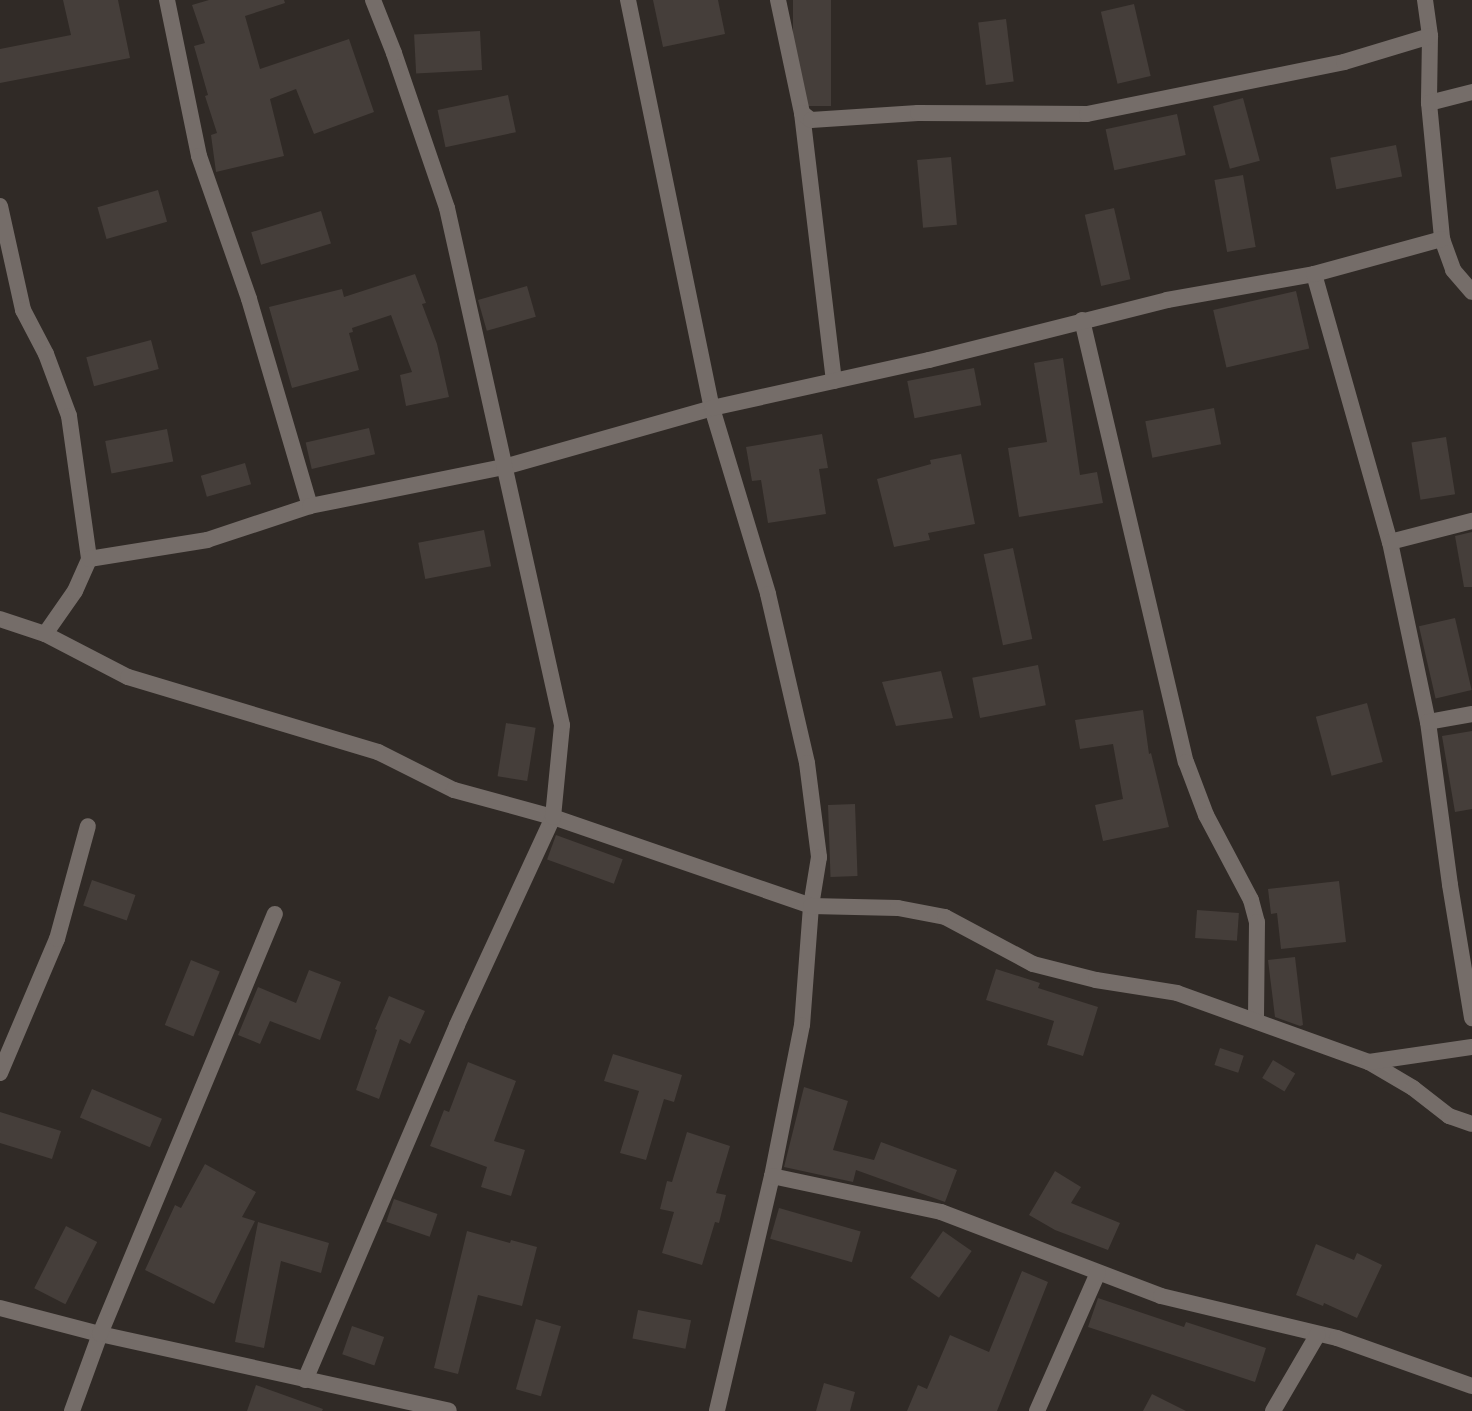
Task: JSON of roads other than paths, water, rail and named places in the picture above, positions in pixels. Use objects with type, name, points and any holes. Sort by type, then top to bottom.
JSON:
[{"type":"street","points":[[167,0],[200,156],[249,299],[310,506]]},
{"type":"street","points":[[305,1380],[458,1025],[553,817],[562,725],[447,208],[394,53],[373,0]]},
{"type":"street","points":[[628,0],[712,408],[768,594],[807,763],[819,857],[811,906],[802,1025],[772,1176],[717,1411]]},
{"type":"street","points":[[778,0],[802,113],[834,381]]},
{"type":"street","points":[[1425,0],[1430,36],[1429,103],[1442,239],[1453,270],[1472,292]]},
{"type":"street","points":[[802,113],[812,120],[918,113],[1088,114],[1344,62],[1430,36]]},
{"type":"street","points":[[1429,103],[1472,92]]},
{"type":"street","points":[[0,206],[23,309],[46,354],[69,416],[89,559],[75,591],[45,634]]},
{"type":"street","points":[[89,559],[207,540],[310,506],[504,466],[712,408],[834,381],[1167,300],[1314,274],[1442,239]]},
{"type":"street","points":[[1314,274],[1390,542],[1428,722],[1450,885],[1472,1018]]},
{"type":"street","points":[[1082,320],[1186,762],[1206,815],[1251,900],[1257,922],[1256,1022]]},
{"type":"street","points":[[1390,542],[1472,521]]},
{"type":"street","points":[[0,619],[45,634],[128,677],[378,752],[454,790],[553,817],[811,906],[898,908],[945,917],[1033,964],[1096,980],[1177,993],[1369,1062],[1413,1088],[1449,1116],[1472,1124]]},
{"type":"street","points":[[1428,722],[1472,714]]},
{"type":"street","points":[[0,1072],[57,939],[88,826]]},
{"type":"street","points":[[72,1411],[100,1334],[275,914]]},
{"type":"street","points":[[1369,1062],[1472,1047]]},
{"type":"street","points":[[772,1176],[941,1212],[1161,1296],[1318,1334],[1472,1386]]},
{"type":"street","points":[[1037,1411],[1098,1273]]},
{"type":"street","points":[[0,1308],[100,1334],[449,1411]]},
{"type":"street","points":[[1273,1411],[1318,1334]]}]
